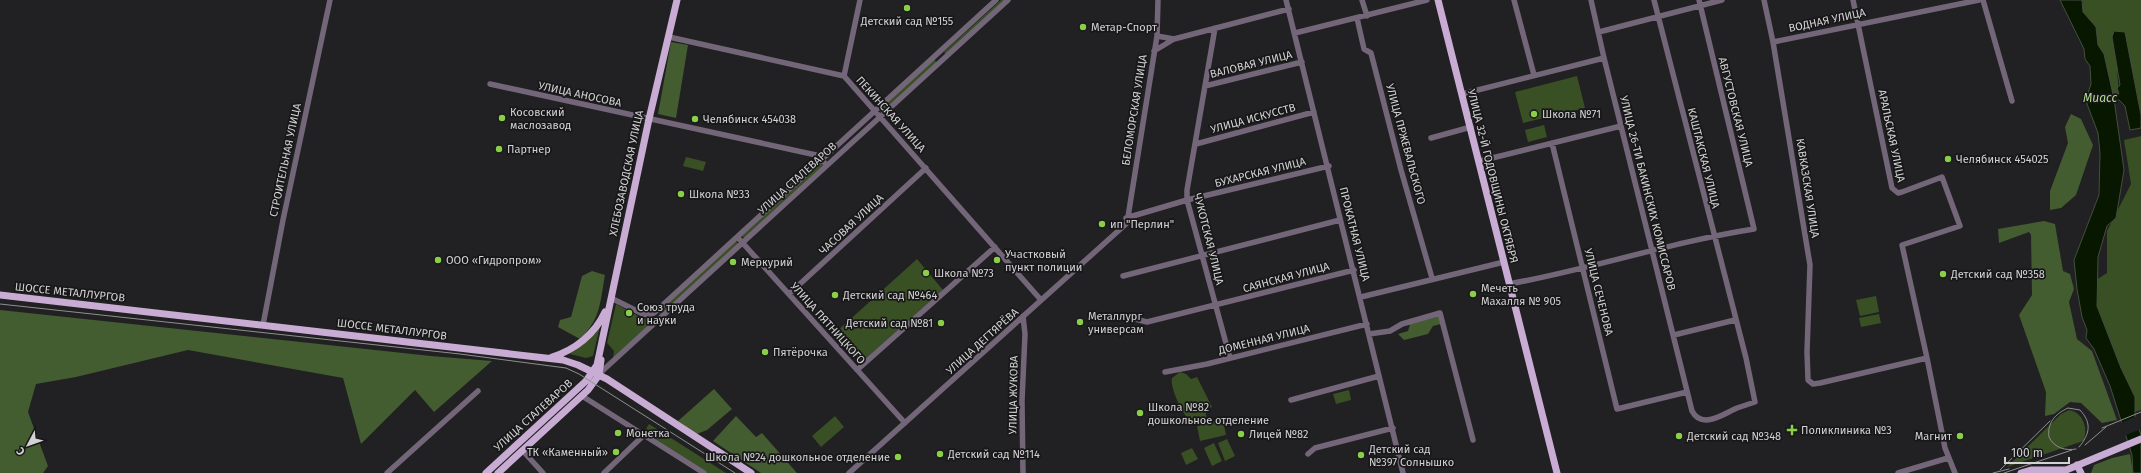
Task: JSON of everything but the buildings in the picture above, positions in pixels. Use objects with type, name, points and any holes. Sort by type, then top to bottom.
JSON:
[{"type":"main road","name":"ХЛЕБОЗАВОДСКАЯ УЛИЦА","points":[[598,374],[610,300],[649,119],[677,0]]},
{"type":"main road","name":"УЛИЦА 32-Й ГОДОВЩИНЫ ОКТЯБРЯ","points":[[1438,0],[1480,161],[1556,473]]},
{"type":"main road","name":"ШОССЕ МЕТАЛЛУРГОВ","points":[[0,295],[549,358],[570,362],[598,374],[751,473]]},
{"type":"main road","points":[[549,358],[568,351],[590,335],[601,322],[610,300]]},
{"type":"main road","name":"УЛИЦА СТАЛЕВАРОВ","points":[[486,473],[576,390],[598,374]]},
{"type":"main road","name":"УЛИЦА СТАЛЕВАРОВ","points":[[498,473],[582,396],[598,374]]},
{"type":"main road","points":[[576,390],[582,396]]},
{"type":"main road","points":[[2059,473],[2141,439]]},
{"type":"main road","points":[[517,445],[523,451]]},
{"type":"main road","points":[[2077,465],[2081,473]]},
{"type":"main road","points":[[2021,473],[2031,470],[2067,470]]},
{"type":"street","name":"СТРОИТЕЛЬНАЯ УЛИЦА","points":[[263,325],[295,158],[330,0]]},
{"type":"street","points":[[844,76],[860,0]]},
{"type":"street","name":"УЛИЦА СТАЛЕВАРОВ","points":[[654,313],[996,0]]},
{"type":"street","name":"УЛИЦА СТАЛЕВАРОВ","points":[[598,374],[1008,0]]},
{"type":"street","name":"БЕЛОМОРСКАЯ УЛИЦА","points":[[1126,220],[1154,51],[1158,0]]},
{"type":"street","name":"ПРОКАТНАЯ УЛИЦА","points":[[1286,0],[1329,166],[1340,220],[1354,270],[1403,473]]},
{"type":"street","points":[[1362,0],[1367,16]]},
{"type":"street","points":[[1295,33],[1428,0]]},
{"type":"street","points":[[1514,0],[1534,75]]},
{"type":"street","name":"УЛИЦА 26-ТИ БАКИНСКИХ КОМИССАРОВ","points":[[1591,0],[1604,58],[1692,411],[1695,417],[1700,420],[1712,419],[1724,416],[1736,408],[1755,402]]},
{"type":"street","name":"КАШТАКСКАЯ УЛИЦА","points":[[1654,0],[1746,358],[1755,402]]},
{"type":"street","points":[[1599,32],[1699,3],[1722,0]]},
{"type":"street","name":"КАВКАЗСКАЯ УЛИЦА","points":[[1764,0],[1773,42],[1810,265],[1807,352],[1808,380],[1813,384],[1820,383],[1927,358]]},
{"type":"street","name":"АРАЛЬСКАЯ УЛИЦА","points":[[1853,0],[1892,188],[1898,192],[1902,192],[1942,177],[1960,226],[1902,245],[1948,458],[1955,473]]},
{"type":"street","name":"ВОДНАЯ УЛИЦА","points":[[1773,42],[1979,0]]},
{"type":"street","points":[[1983,0],[2012,101]]},
{"type":"street","name":"АВГУСТОВСКАЯ УЛИЦА","points":[[1699,3],[1754,229],[1714,235]]},
{"type":"street","points":[[1154,51],[1174,39],[1289,9]]},
{"type":"street","name":"УЛИЦА ПРЖЕВАЛЬСКОГО","points":[[1357,18],[1364,49],[1371,53],[1401,170],[1432,278]]},
{"type":"street","name":"ЧУКОТСКАЯ УЛИЦА","points":[[1215,28],[1187,200],[1230,358]]},
{"type":"street","points":[[1156,36],[1174,39]]},
{"type":"street","name":"ПЕКИНСКАЯ УЛИЦА","points":[[669,37],[844,76],[881,116],[1041,300]]},
{"type":"street","points":[[937,54],[942,60]]},
{"type":"street","points":[[1462,94],[1604,58]]},
{"type":"street","name":"ВАЛОВАЯ УЛИЦА","points":[[1205,86],[1302,62]]},
{"type":"street","name":"УЛИЦА АНОСОВА","points":[[490,84],[816,155],[827,165]]},
{"type":"street","name":"УЛИЦА ИСКУССТВ","points":[[1196,144],[1314,112]]},
{"type":"street","points":[[1480,161],[1621,126]]},
{"type":"street","points":[[1431,138],[1471,127]]},
{"type":"street","name":"УЛИЦА СЕЧЕНОВА","points":[[1552,143],[1617,409],[1687,392]]},
{"type":"street","name":"БУХАРСКАЯ УЛИЦА","points":[[1126,220],[1187,200],[1329,166]]},
{"type":"street","name":"ЧАСОВАЯ УЛИЦА","points":[[789,294],[926,168]]},
{"type":"street","name":"УЛИЦА ДЕГТЯРЁВА","points":[[850,473],[1041,300],[1126,220]]},
{"type":"street","points":[[1123,276],[1201,254],[1340,220]]},
{"type":"street","points":[[1509,284],[1582,268],[1714,235]]},
{"type":"street","name":"УЛИЦА ПЯТНИЦКОГО","points":[[737,238],[905,423]]},
{"type":"street","points":[[857,370],[995,247]]},
{"type":"street","points":[[1360,297],[1432,278],[1504,262]]},
{"type":"street","name":"САЯНСКАЯ УЛИЦА","points":[[1131,318],[1147,322],[1354,270]]},
{"type":"street","points":[[610,300],[644,314],[649,315],[654,313],[657,320]]},
{"type":"street","points":[[1369,334],[1390,331],[1402,324],[1440,314],[1473,440]]},
{"type":"street","name":"УЛИЦА ЖУКОВА","points":[[1023,316],[1025,334],[1022,401],[1023,473]]},
{"type":"street","points":[[1674,335],[1735,320]]},
{"type":"street","name":"ДОМЕННАЯ УЛИЦА","points":[[1165,372],[1230,358],[1367,324]]},
{"type":"street","points":[[1291,400],[1379,376]]},
{"type":"street","points":[[386,473],[478,391]]},
{"type":"street","points":[[582,396],[704,473]]},
{"type":"street","points":[[1308,454],[1315,448],[1392,428]]},
{"type":"street","points":[[604,473],[644,435]]},
{"type":"street","points":[[523,451],[543,473]]},
{"type":"street","points":[[1898,473],[1948,458]]},
{"type":"green space","points":[[1001,0],[1006,0],[946,55],[944,52]]},
{"type":"green space","points":[[2082,0],[2141,0],[2141,115],[2125,32],[2117,71],[2119,94],[2114,99],[2104,54],[2098,45],[2096,27],[2083,12]]},
{"type":"green space","points":[[671,42],[688,45],[676,118],[658,114]]},
{"type":"green space","points":[[934,59],[937,63],[882,113],[879,109]]},
{"type":"green space","points":[[1577,76],[1585,108],[1523,123],[1515,92]]},
{"type":"green space","points":[[2071,114],[2081,119],[2093,145],[2076,195],[2061,208],[2050,210],[2050,191],[2068,143],[2065,127]]},
{"type":"green space","points":[[1544,125],[1547,137],[1528,142],[1525,130]]},
{"type":"green space","points":[[2141,136],[2141,410],[2135,412],[2135,397],[2121,368],[2097,306],[2096,280],[2107,273],[2107,231],[2131,184],[2124,140]]},
{"type":"green space","points":[[686,157],[706,162],[703,171],[683,166]]},
{"type":"green space","points":[[822,163],[825,166],[744,238],[742,236]]},
{"type":"green space","points":[[2044,221],[2055,224],[2063,271],[2070,274],[2074,289],[2069,302],[2077,339],[2092,351],[2117,420],[2102,423],[2081,403],[2070,402],[2054,414],[2045,416],[2046,392],[2019,315],[2032,295],[2031,235],[2029,232],[1999,243],[1998,229]]},
{"type":"green space","points":[[736,241],[739,245],[660,314],[658,312]]},
{"type":"green space","points":[[917,259],[943,290],[861,363],[835,333]]},
{"type":"green space","points":[[592,271],[605,275],[602,294],[596,317],[587,332],[580,339],[558,327],[560,320],[571,317],[582,276]]},
{"type":"green space","points":[[1876,296],[1879,312],[1860,316],[1856,300]]},
{"type":"green space","points":[[616,304],[642,318],[649,319],[652,316],[655,320],[613,358],[614,351],[607,343]]},
{"type":"green space","points":[[0,310],[431,356],[492,361],[434,412],[415,390],[361,444],[343,378],[188,350],[76,377],[36,384],[28,412],[48,466],[43,473],[0,473]]},
{"type":"green space","points":[[1879,314],[1881,323],[1861,327],[1859,318]]},
{"type":"green space","points":[[1438,316],[1441,324],[1433,326],[1428,334],[1404,340],[1398,334],[1408,331],[1410,324]]},
{"type":"green space","points":[[600,326],[593,356],[586,358],[570,354],[596,333]]},
{"type":"green space","points":[[1180,372],[1186,374],[1191,379],[1197,377],[1212,407],[1206,409],[1206,417],[1203,422],[1194,424],[1190,422],[1178,403],[1173,389],[1172,378]]},
{"type":"green space","points":[[714,389],[732,409],[707,430],[697,434],[678,421]]},
{"type":"green space","points":[[1349,390],[1351,400],[1336,404],[1333,394]]},
{"type":"green space","points":[[2069,410],[2078,414],[2084,422],[2085,436],[2083,441],[2007,467],[2061,414]]},
{"type":"green space","points":[[736,416],[756,437],[762,433],[797,473],[761,473],[713,441]]},
{"type":"green space","points":[[835,416],[844,427],[821,447],[812,436]]},
{"type":"green space","points":[[1223,420],[1226,435],[1200,441],[1197,426]]},
{"type":"green space","points":[[649,424],[726,473],[705,473],[643,434]]},
{"type":"green space","points":[[1227,439],[1235,456],[1225,461],[1218,443]]},
{"type":"green space","points":[[1214,443],[1222,461],[1212,466],[1204,448]]},
{"type":"green space","points":[[1192,448],[1198,459],[1186,465],[1181,453]]},
{"type":"green space","points":[[2130,454],[2133,473],[2091,473],[2094,465],[2112,458]]},
{"type":"water","name":"Миасс","points":[[2060,0],[2082,0],[2083,12],[2096,27],[2098,45],[2104,54],[2114,99],[2124,170],[2116,218],[2107,226],[2098,257],[2097,306],[2121,368],[2135,397],[2135,418],[2141,435],[2141,473],[2133,473],[2132,455],[2110,386],[2094,349],[2086,338],[2087,330],[2082,317],[2077,289],[2074,260],[2099,195],[2100,153],[2098,133],[2087,104],[2087,96],[2091,84],[2090,66],[2085,59],[2084,49]]},
{"type":"water","points":[[2114,31],[2125,32],[2141,115],[2141,128],[2130,130],[2125,106],[2119,100],[2115,100],[2115,97],[2119,94],[2117,88],[2120,85],[2112,37]]},
{"type":"pier","points":[[2137,416],[2141,429],[2124,436],[2120,423]]},
{"type":"tram line","points":[[0,304],[460,354],[566,368],[579,374],[735,473]]},
{"type":"tram line","points":[[2076,449],[2068,450],[2061,448],[2054,444],[2049,437],[2049,427],[2051,423],[2059,413],[2068,408],[2080,410],[2088,424],[2087,433],[2079,447]]},
{"type":"tram line","points":[[2102,428],[2141,412]]},
{"type":"tram line","points":[[2000,470],[2050,421]]},
{"type":"tram line","points":[[2085,445],[2106,427]]},
{"type":"tram line","points":[[2004,473],[2072,450]]},
{"type":"tram line","points":[[1993,473],[2009,469]]},
{"type":"place","name":"Детский сад №155","points":[[907,8]]},
{"type":"place","name":"Метар-Спорт","points":[[1083,27]]},
{"type":"place","name":"Школа №71","points":[[1534,114]]},
{"type":"place","name":"Косовский маслозавод","points":[[502,118]]},
{"type":"place","name":"Челябинск 454038","points":[[695,119]]},
{"type":"place","name":"Партнер","points":[[499,149]]},
{"type":"place","name":"Челябинск 454025","points":[[1948,159]]},
{"type":"place","name":"Школа №33","points":[[681,194]]},
{"type":"place","name":"ип \"Перлин\"","points":[[1102,224]]},
{"type":"place","name":"ООО «Гидропром»","points":[[438,260]]},
{"type":"place","name":"Участковый пункт полиции","points":[[997,260]]},
{"type":"place","name":"Меркурий","points":[[733,262]]},
{"type":"place","name":"Школа №73","points":[[926,273]]},
{"type":"place","name":"Детский сад №358","points":[[1943,274]]},
{"type":"place","name":"Мечеть Махалля № 905","points":[[1473,294]]},
{"type":"place","name":"Детский сад №464","points":[[835,295]]},
{"type":"place","name":"Союз труда и науки","points":[[629,313]]},
{"type":"place","name":"Металлург универсам","points":[[1080,322]]},
{"type":"place","name":"Детский сад №81","points":[[941,323]]},
{"type":"place","name":"Пятёрочка","points":[[765,352]]},
{"type":"place","name":"Школа №82 дошкольное отделение","points":[[1140,413]]},
{"type":"place","name":"Поликлиника №3","points":[[1792,430]]},
{"type":"place","name":"Монетка","points":[[618,433]]},
{"type":"place","name":"Лицей №82","points":[[1241,434]]},
{"type":"place","name":"Детский сад №348","points":[[1679,436]]},
{"type":"place","name":"Магнит","points":[[1960,436]]},
{"type":"place","name":"ТК «Каменный»","points":[[616,452]]},
{"type":"place","name":"Детский сад №114","points":[[940,454]]},
{"type":"place","name":"Детский сад №397 Солнышко","points":[[1361,455]]},
{"type":"place","name":"Школа №24 дошкольное отделение","points":[[898,457]]}]
